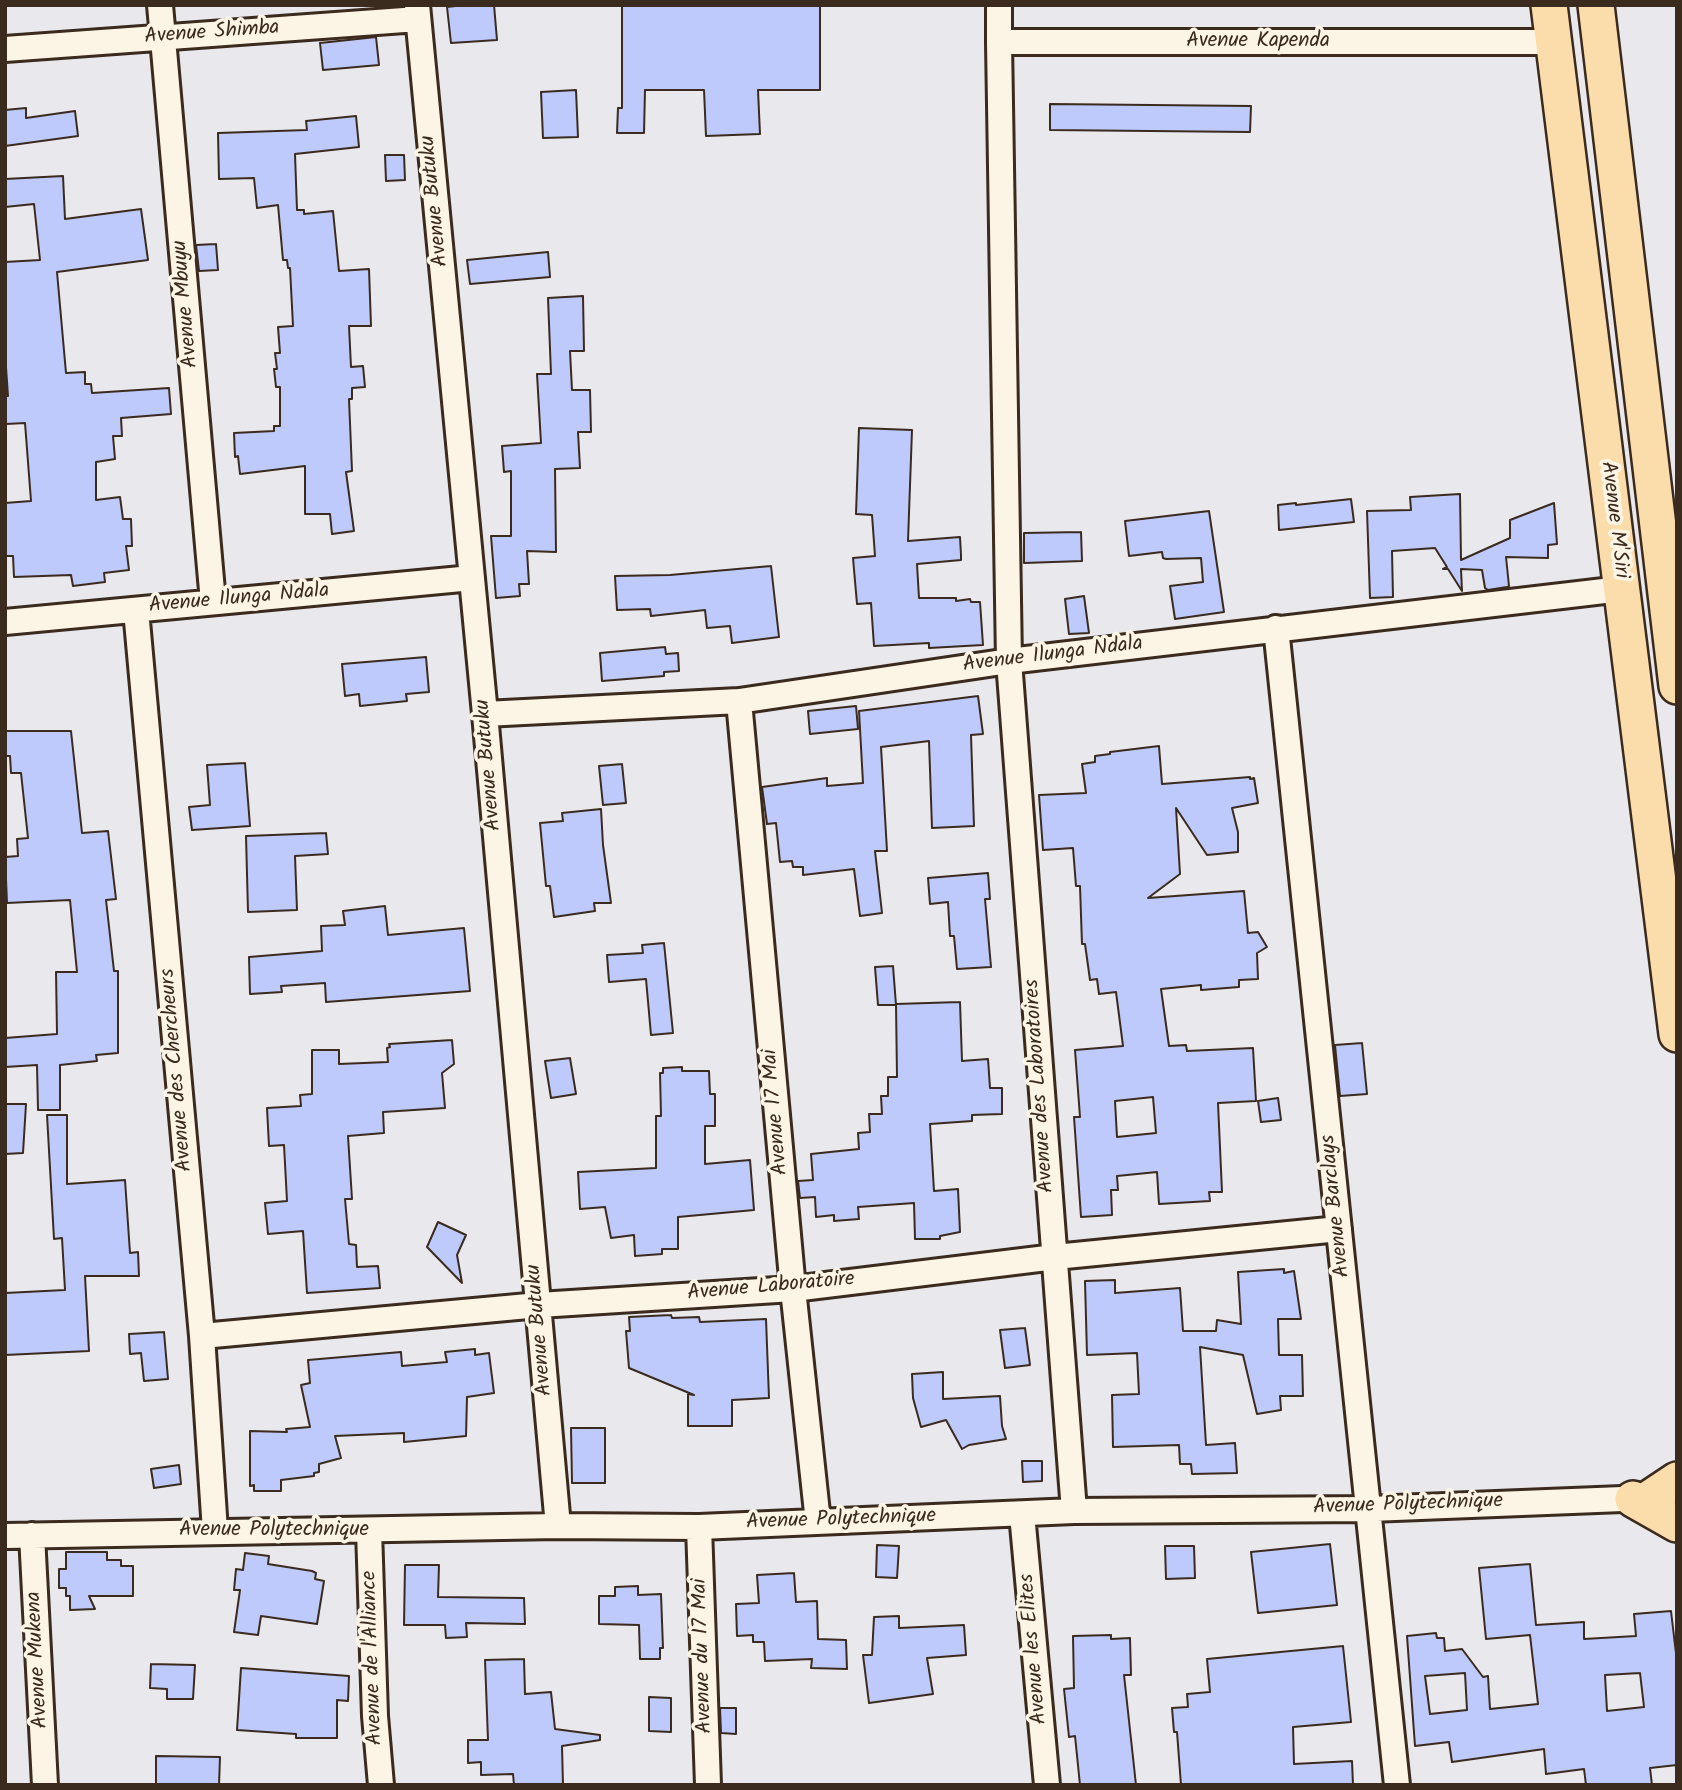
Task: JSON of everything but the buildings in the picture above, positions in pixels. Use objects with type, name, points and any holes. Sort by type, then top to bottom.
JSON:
[{"type":"highway","name":"Avenue M'Siri","points":[[1549,5],[1677,1034]]},
{"type":"highway","name":"Avenue M'Siri","points":[[1596,5],[1677,686]]},
{"type":"highway","points":[[1659,1494],[1677,1524]]},
{"type":"street","name":"Avenue Mbuyu","points":[[160,5],[214,602]]},
{"type":"street","points":[[999,5],[999,42]]},
{"type":"street","name":"Avenue Shimba","points":[[5,48],[163,37],[418,12]]},
{"type":"street","name":"Avenue Butuku","points":[[418,12],[485,713],[558,1526]]},
{"type":"street","name":"Avenue Kapenda","points":[[999,42],[1553,43]]},
{"type":"street","name":"Avenue des Laboratoires","points":[[999,42],[1009,661],[1074,1511]]},
{"type":"street","name":"Avenue Ilunga Ndala","points":[[5,622],[472,578]]},
{"type":"street","name":"Avenue Ilunga Ndala","points":[[485,713],[739,701],[1009,661],[1621,589]]},
{"type":"street","name":"Avenue des Chercheurs","points":[[136,610],[202,1336],[215,1531]]},
{"type":"street","name":"Avenue Barclays","points":[[1276,628],[1397,1785]]},
{"type":"street","name":"Avenue 17 Mai","points":[[739,701],[793,1289],[818,1522]]},
{"type":"street","name":"Avenue Laboratoire","points":[[202,1336],[539,1305],[793,1289],[1055,1258],[1339,1229]]},
{"type":"street","name":"Avenue Polytechnique","points":[[5,1536],[558,1526],[699,1527],[1074,1511],[1370,1509],[1659,1494]]},
{"type":"street","name":"Avenue les Elites","points":[[1022,1514],[1047,1785]]},
{"type":"street","name":"Avenue du 17 Mai","points":[[699,1527],[708,1785]]},
{"type":"street","name":"Avenue de l'Alliance","points":[[369,1530],[375,1716],[381,1785]]},
{"type":"street","name":"Avenue Mukena","points":[[32,1535],[45,1785]]}]
